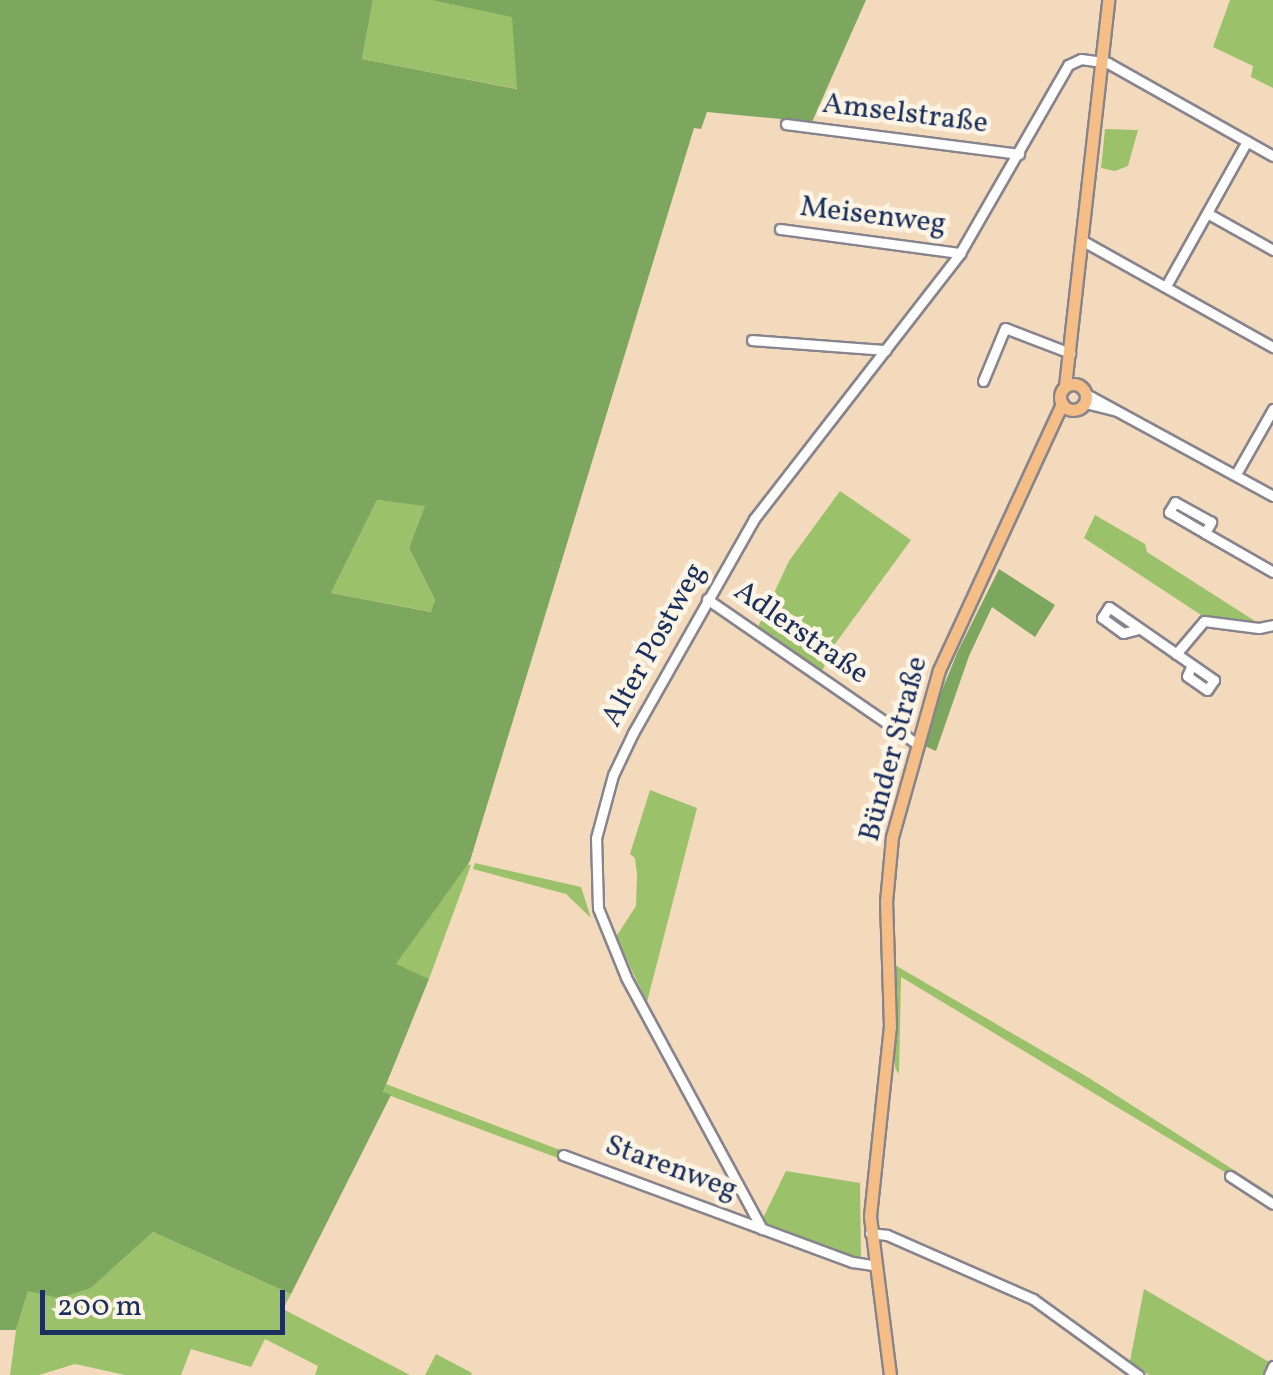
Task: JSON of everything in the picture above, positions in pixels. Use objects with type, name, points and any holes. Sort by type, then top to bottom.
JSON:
[{"type":"main road","points":[[1070,384],[1086,399],[1066,407],[1060,394],[1070,384],[1108,0]]},
{"type":"main road","name":"Bünder Straße","points":[[890,1375],[875,1300],[870,1233],[871,1181],[890,1028],[888,869],[916,743],[955,632],[1066,407]]},
{"type":"street","name":"Alter Postweg","points":[[762,1228],[626,977],[596,895],[596,838],[613,775],[754,518],[960,253],[1068,65],[1081,59],[1102,61]]},
{"type":"street","points":[[1102,61],[1273,156]]},
{"type":"street","name":"Amselstraße","points":[[786,124],[1019,154]]},
{"type":"street","points":[[1166,286],[1247,141]]},
{"type":"street","points":[[1207,213],[1273,250]]},
{"type":"street","name":"Meisenweg","points":[[780,229],[960,253]]},
{"type":"street","points":[[1083,241],[1273,348]]},
{"type":"street","points":[[983,381],[1004,328],[1070,354]]},
{"type":"street","points":[[752,340],[886,350]]},
{"type":"street","points":[[1086,399],[1124,413],[1273,496]]},
{"type":"street","points":[[1236,474],[1273,409]]},
{"type":"street","points":[[1204,533],[1273,572]]},
{"type":"street","name":"Adlerstraße","points":[[708,599],[916,743]]},
{"type":"street","points":[[1176,654],[1204,621],[1259,628],[1273,625]]},
{"type":"street","points":[[1139,629],[1192,665]]},
{"type":"street","name":"Starenweg","points":[[563,1155],[762,1228]]},
{"type":"street","points":[[1230,1176],[1273,1204]]},
{"type":"street","points":[[762,1228],[874,1269]]},
{"type":"street","points":[[870,1233],[887,1235],[1033,1299],[1138,1375]]},
{"type":"street","points":[[1268,1375],[1273,1366]]},
{"type":"green space","points":[[0,0],[373,0],[362,59],[517,89],[512,17],[431,0],[866,0],[812,122],[707,112],[701,129],[694,128],[470,861],[396,964],[429,979],[383,1092],[391,1095],[291,1294],[153,1232],[91,1288],[59,1298],[28,1291],[16,1330],[0,1330]],"holes":[[[377,500],[425,506],[409,548],[435,600],[431,612],[331,593]]]},
{"type":"green space","points":[[373,0],[431,0],[513,16],[518,89],[362,59]]},
{"type":"green space","points":[[1230,0],[1273,0],[1273,88],[1251,77],[1253,66],[1213,47]]},
{"type":"green space","points":[[1105,129],[1138,130],[1128,166],[1115,171],[1101,168]]},
{"type":"green space","points":[[840,491],[911,540],[835,644],[821,673],[757,629],[789,561]]},
{"type":"green space","points":[[377,500],[426,505],[409,548],[435,600],[432,612],[331,593]]},
{"type":"green space","points":[[1095,515],[1145,544],[1147,552],[1258,623],[1201,615],[1084,538]]},
{"type":"green space","points":[[999,569],[1055,605],[1035,637],[992,607],[969,656],[936,751],[920,744],[958,651]]},
{"type":"green space","points":[[650,790],[697,808],[647,1002],[616,937],[636,906],[637,874],[635,858],[630,854]]},
{"type":"green space","points":[[475,863],[581,887],[591,918],[566,894],[473,869]]},
{"type":"green space","points":[[466,864],[471,865],[429,979],[395,965]]},
{"type":"green space","points":[[895,965],[1089,1078],[1273,1195],[1273,1201],[901,977],[899,1074],[895,1068]]},
{"type":"green space","points":[[386,1084],[560,1150],[558,1158],[383,1093]]},
{"type":"green space","points":[[786,1171],[860,1183],[861,1260],[766,1225],[762,1220]]},
{"type":"green space","points":[[153,1232],[291,1294],[283,1309],[410,1375],[315,1375],[318,1366],[265,1339],[251,1367],[191,1349],[181,1375],[125,1375],[75,1364],[39,1375],[10,1375],[16,1330],[28,1291],[91,1288]]},
{"type":"green space","points":[[1144,1289],[1271,1363],[1265,1375],[1149,1375],[1130,1361]]},
{"type":"green space","points":[[436,1354],[472,1373],[471,1375],[425,1375]]}]
